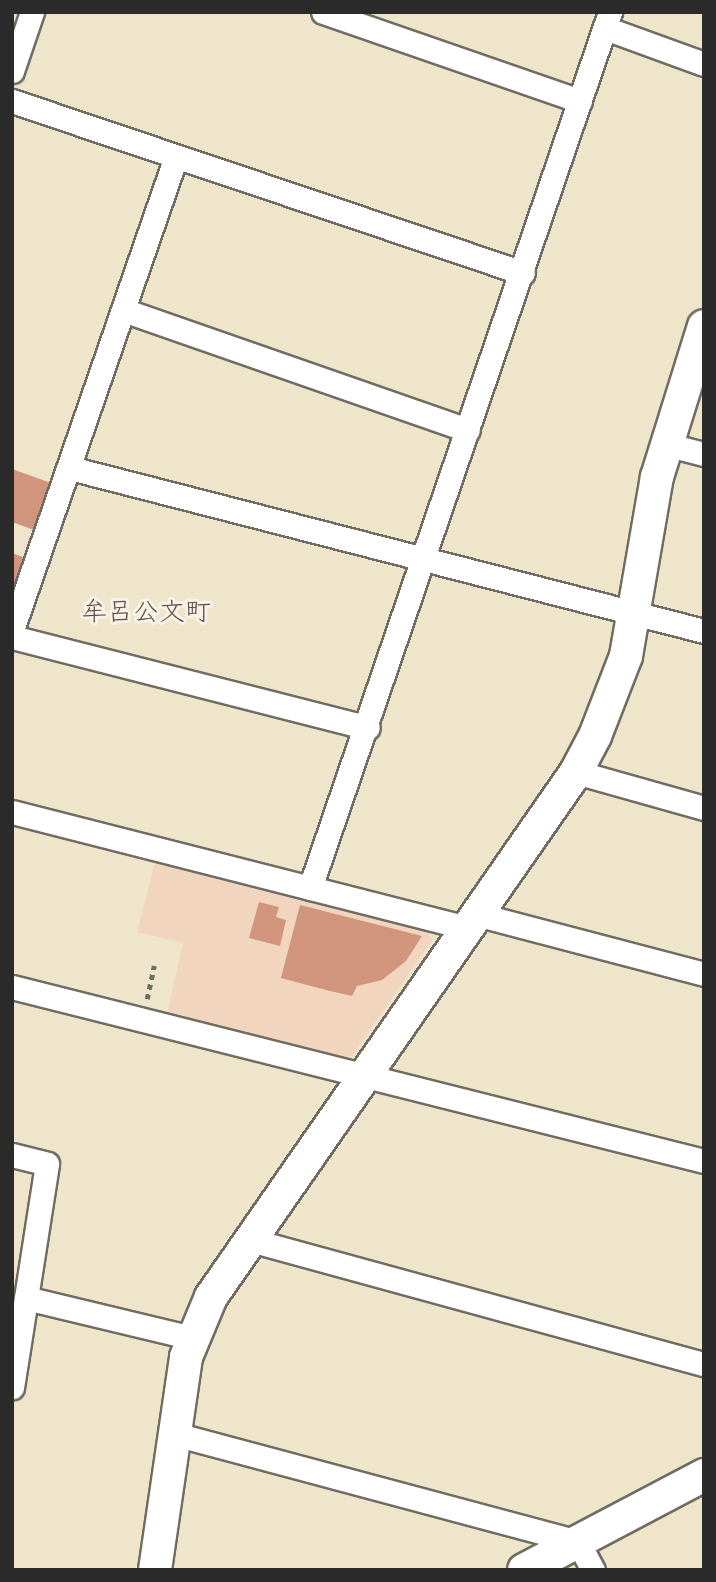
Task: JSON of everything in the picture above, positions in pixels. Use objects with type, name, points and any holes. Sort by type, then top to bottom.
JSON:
[{"type":"street","points":[[12,71],[32,12]]},
{"type":"street","points":[[323,12],[580,101]]},
{"type":"street","points":[[310,888],[368,728],[607,20],[704,64]]},
{"type":"street","points":[[12,101],[523,274]]},
{"type":"street","points":[[12,630],[175,158]]},
{"type":"street","points":[[122,310],[468,430]]},
{"type":"street","points":[[155,1570],[192,1338],[211,1297],[576,772],[612,696],[637,613],[665,444],[704,326]]},
{"type":"street","points":[[665,444],[704,454]]},
{"type":"street","points":[[70,468],[704,631]]},
{"type":"street","points":[[12,637],[368,728]]},
{"type":"street","points":[[576,772],[704,808]]},
{"type":"street","points":[[12,812],[310,888],[704,974]]},
{"type":"street","points":[[12,988],[366,1073],[704,1161]]},
{"type":"street","points":[[12,1155],[47,1164],[12,1387]]},
{"type":"street","points":[[250,1240],[704,1364]]},
{"type":"street","points":[[26,1298],[192,1338]]},
{"type":"street","points":[[175,1434],[578,1542],[593,1570]]},
{"type":"street","points":[[524,1570],[704,1475]]},
{"type":"path","points":[[146,1000],[154,966]]},
{"type":"shaded area","points":[[156,859],[425,928],[432,940],[352,1056],[340,1058],[167,1015],[183,943],[137,932]]},
{"type":"building","points":[[12,469],[51,483],[34,530],[12,522]]},
{"type":"building","points":[[12,553],[25,558],[13,593],[12,593]]},
{"type":"building","points":[[259,902],[279,907],[276,917],[286,920],[280,946],[249,938]]},
{"type":"building","points":[[300,905],[422,936],[406,961],[382,980],[357,986],[352,996],[326,990],[281,978]]},
{"type":"district","name":"牟呂公文町","points":[[146,615]]}]
